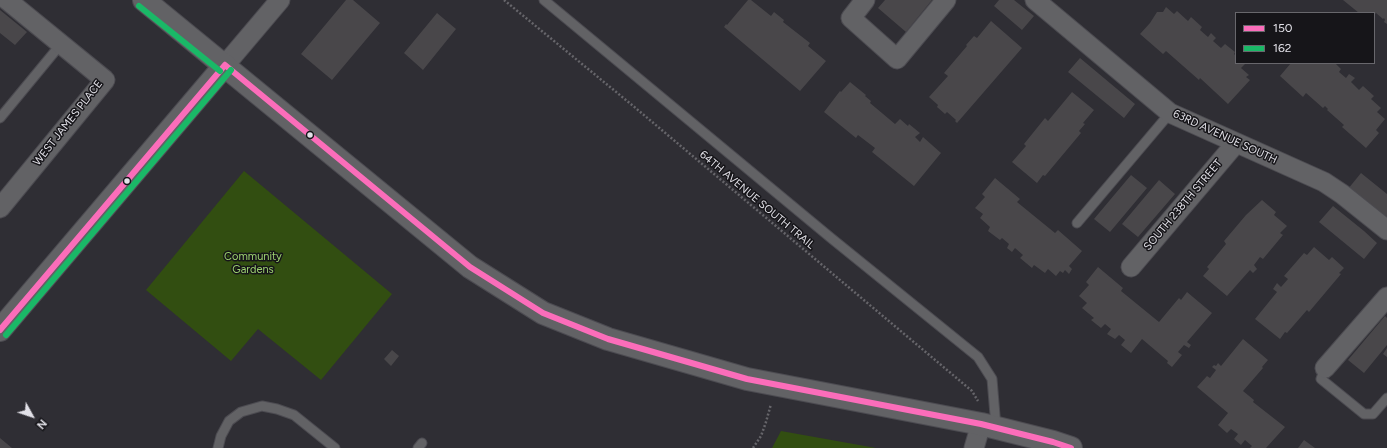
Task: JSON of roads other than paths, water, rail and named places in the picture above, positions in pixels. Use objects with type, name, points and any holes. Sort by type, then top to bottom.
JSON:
[{"type":"street","name":"WEST JAMES PLACE","points":[[0,208],[105,80],[7,0]]},
{"type":"street","points":[[144,0],[470,267],[544,313],[608,339],[747,379],[989,426],[1071,448]]},
{"type":"street","points":[[0,329],[280,0]]},
{"type":"street","points":[[865,0],[851,18],[897,59],[946,0]]},
{"type":"street","name":"63RD AVENUE SOUTH","points":[[1035,0],[1170,113],[1324,182],[1342,194],[1387,230]]},
{"type":"street","name":"SOUTH 238TH STREET","points":[[1131,267],[1236,143]]},
{"type":"street","points":[[1325,368],[1387,297]]},
{"type":"street","points":[[974,448],[989,426]]},
{"type":"lane","points":[[544,0],[831,238],[978,357],[992,379],[989,426]]},
{"type":"lane","points":[[0,118],[61,44]]},
{"type":"lane","points":[[1077,223],[1170,113]]},
{"type":"lane","points":[[1325,368],[1321,379],[1364,414],[1373,414],[1387,398]]},
{"type":"lane","points":[[218,448],[221,436],[229,421],[242,412],[262,406],[294,415],[335,448]]},
{"type":"park label","name":"Community Gardens","points":[[253,263]]}]
